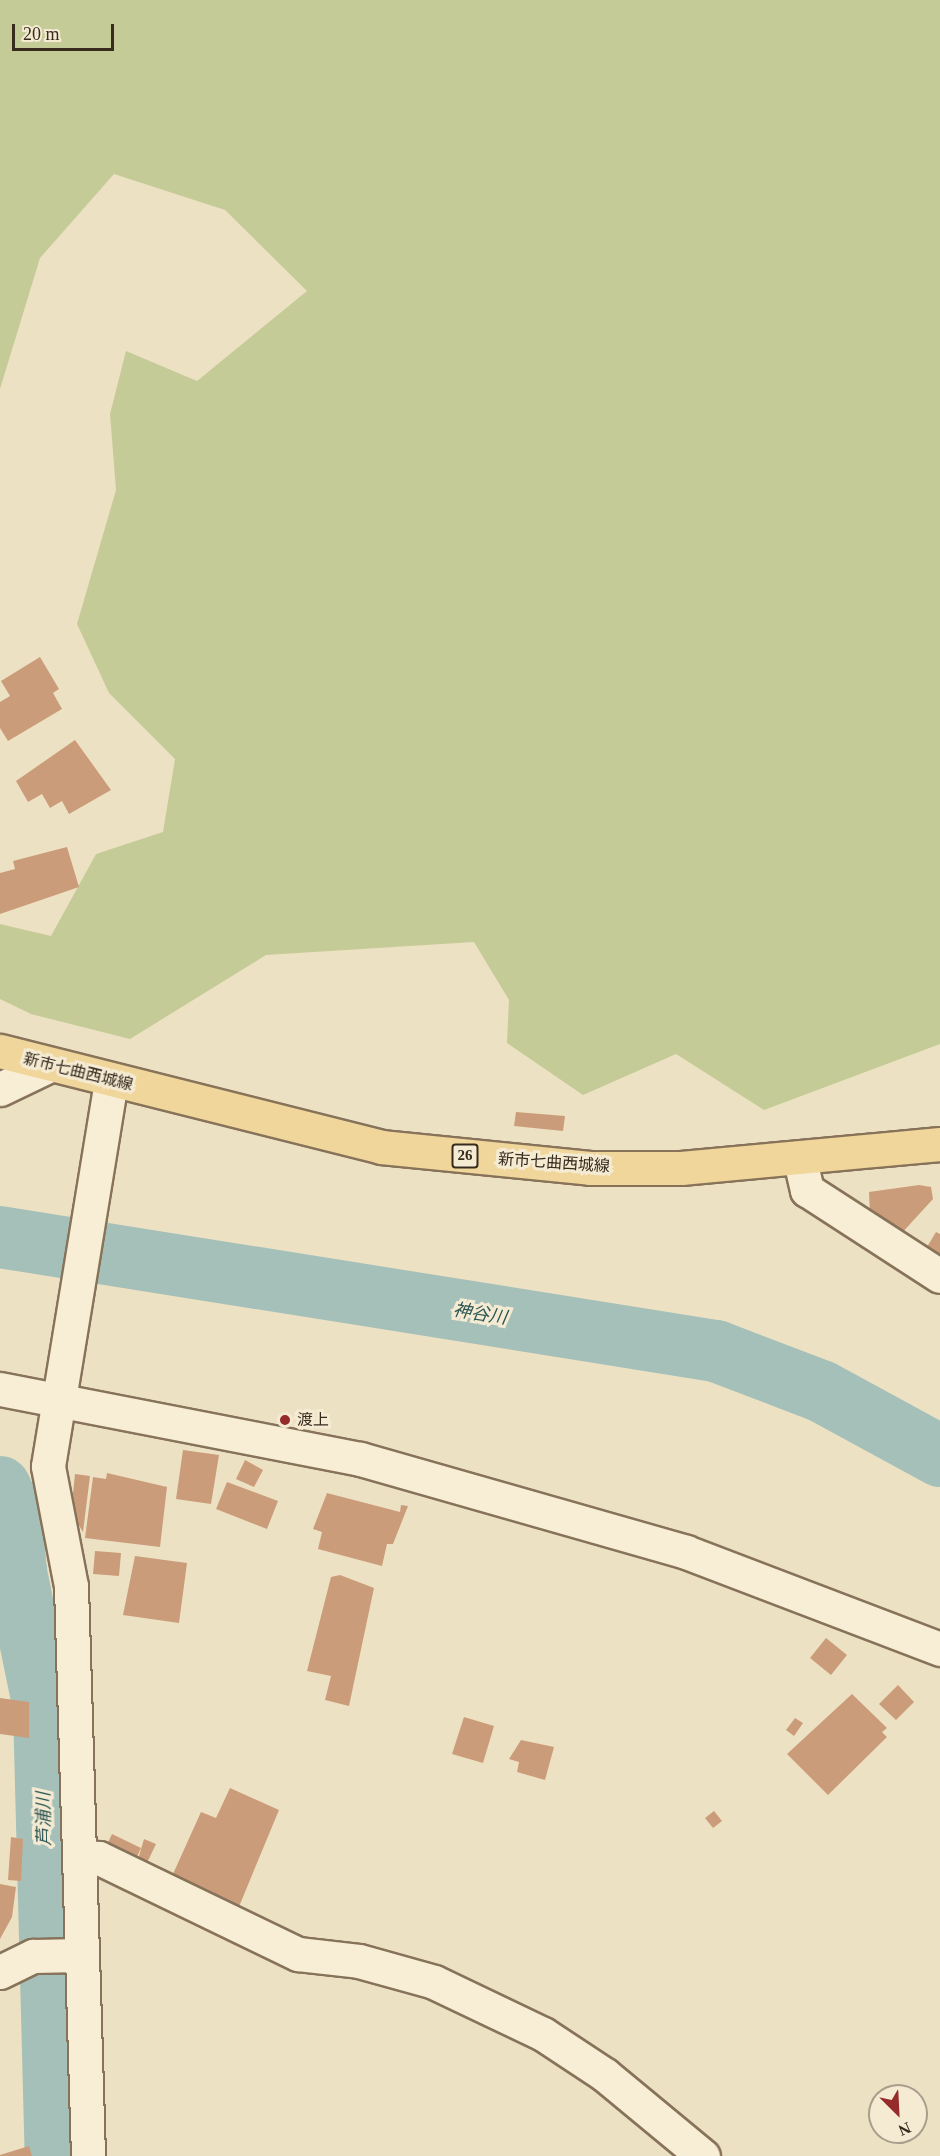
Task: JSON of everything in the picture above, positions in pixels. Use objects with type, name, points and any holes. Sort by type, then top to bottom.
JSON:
[{"type":"main road","name":"新市七曲西城線","points":[[0,1051],[48,1066],[381,1147],[590,1168],[800,1160],[940,1144]]},
{"type":"street","points":[[0,1089],[48,1066]]},
{"type":"street","points":[[88,2156],[57,1954],[79,1857],[71,1586],[48,1466],[57,1391],[111,1081]]},
{"type":"street","points":[[800,1160],[807,1190],[940,1276]]},
{"type":"street","points":[[0,1389],[57,1391],[360,1459],[686,1552],[940,1649]]},
{"type":"street","points":[[79,1857],[99,1858],[298,1954],[359,1961],[434,1982],[513,2020],[605,2075],[703,2156]]},
{"type":"street","points":[[0,1972],[57,1954]]},
{"type":"green space","points":[[0,0],[940,0],[940,1044],[764,1110],[676,1054],[583,1095],[507,1043],[509,1000],[474,942],[266,955],[130,1039],[31,1014],[0,999],[0,924],[51,936],[96,854],[163,832],[175,759],[109,693],[77,624],[116,490],[110,414],[126,351],[197,381],[307,291],[225,210],[114,174],[40,258],[0,389]]},
{"type":"building","points":[[40,657],[59,689],[53,693],[62,709],[8,741],[0,728],[0,702],[10,696],[1,681]]},
{"type":"building","points":[[75,740],[111,790],[69,814],[62,801],[50,808],[42,794],[28,802],[16,781]]},
{"type":"building","points":[[67,847],[79,887],[0,914],[0,873],[15,869],[13,861]]},
{"type":"building","points":[[516,1112],[565,1116],[563,1131],[514,1126]]},
{"type":"building","points":[[919,1185],[931,1187],[933,1199],[900,1235],[870,1217],[869,1192]]},
{"type":"building","points":[[936,1232],[940,1234],[940,1262],[924,1252]]},
{"type":"building","points":[[183,1450],[219,1455],[211,1504],[176,1499]]},
{"type":"building","points":[[245,1460],[263,1470],[254,1487],[236,1479]]},
{"type":"building","points":[[107,1473],[167,1487],[160,1547],[85,1538],[93,1477],[106,1479]]},
{"type":"building","points":[[75,1474],[90,1476],[83,1532],[71,1513]]},
{"type":"building","points":[[227,1482],[278,1501],[267,1529],[216,1509]]},
{"type":"building","points":[[327,1493],[400,1512],[401,1505],[408,1506],[393,1544],[387,1544],[382,1566],[318,1549],[322,1532],[313,1529]]},
{"type":"building","points":[[95,1551],[121,1553],[119,1576],[93,1574]]},
{"type":"building","points":[[135,1556],[187,1563],[179,1623],[123,1615]]},
{"type":"building","points":[[340,1575],[374,1588],[349,1706],[325,1700],[331,1676],[307,1671],[331,1577]]},
{"type":"building","points":[[826,1638],[847,1655],[831,1675],[810,1658]]},
{"type":"building","points":[[898,1685],[914,1702],[896,1720],[879,1704]]},
{"type":"building","points":[[852,1694],[887,1728],[882,1732],[887,1737],[828,1795],[787,1754]]},
{"type":"building","points":[[0,1698],[29,1702],[29,1738],[0,1734]]},
{"type":"building","points":[[464,1717],[494,1726],[483,1763],[452,1754]]},
{"type":"building","points":[[795,1718],[803,1723],[794,1736],[786,1730]]},
{"type":"building","points":[[521,1740],[554,1747],[545,1780],[517,1772],[519,1762],[509,1759]]},
{"type":"building","points":[[230,1788],[279,1810],[238,1909],[173,1874],[201,1812],[216,1818]]},
{"type":"building","points":[[714,1811],[722,1821],[713,1828],[705,1818]]},
{"type":"building","points":[[112,1834],[141,1848],[135,1861],[106,1847]]},
{"type":"building","points":[[11,1837],[23,1839],[21,1881],[8,1880]]},
{"type":"building","points":[[144,1839],[156,1844],[145,1867],[137,1863]]},
{"type":"building","points":[[0,1884],[16,1887],[12,1917],[0,1939]]},
{"type":"building","points":[[29,2146],[32,2156],[0,2156],[0,2155]]},
{"type":"waterway","name":"神谷川","points":[[0,1237],[716,1351],[821,1391],[940,1456]]},
{"type":"waterway","name":"芦浦川","points":[[0,1487],[10,1508],[16,1572],[44,1709],[56,2156]]},
{"type":"place","name":"渡上","points":[[285,1420]]}]
